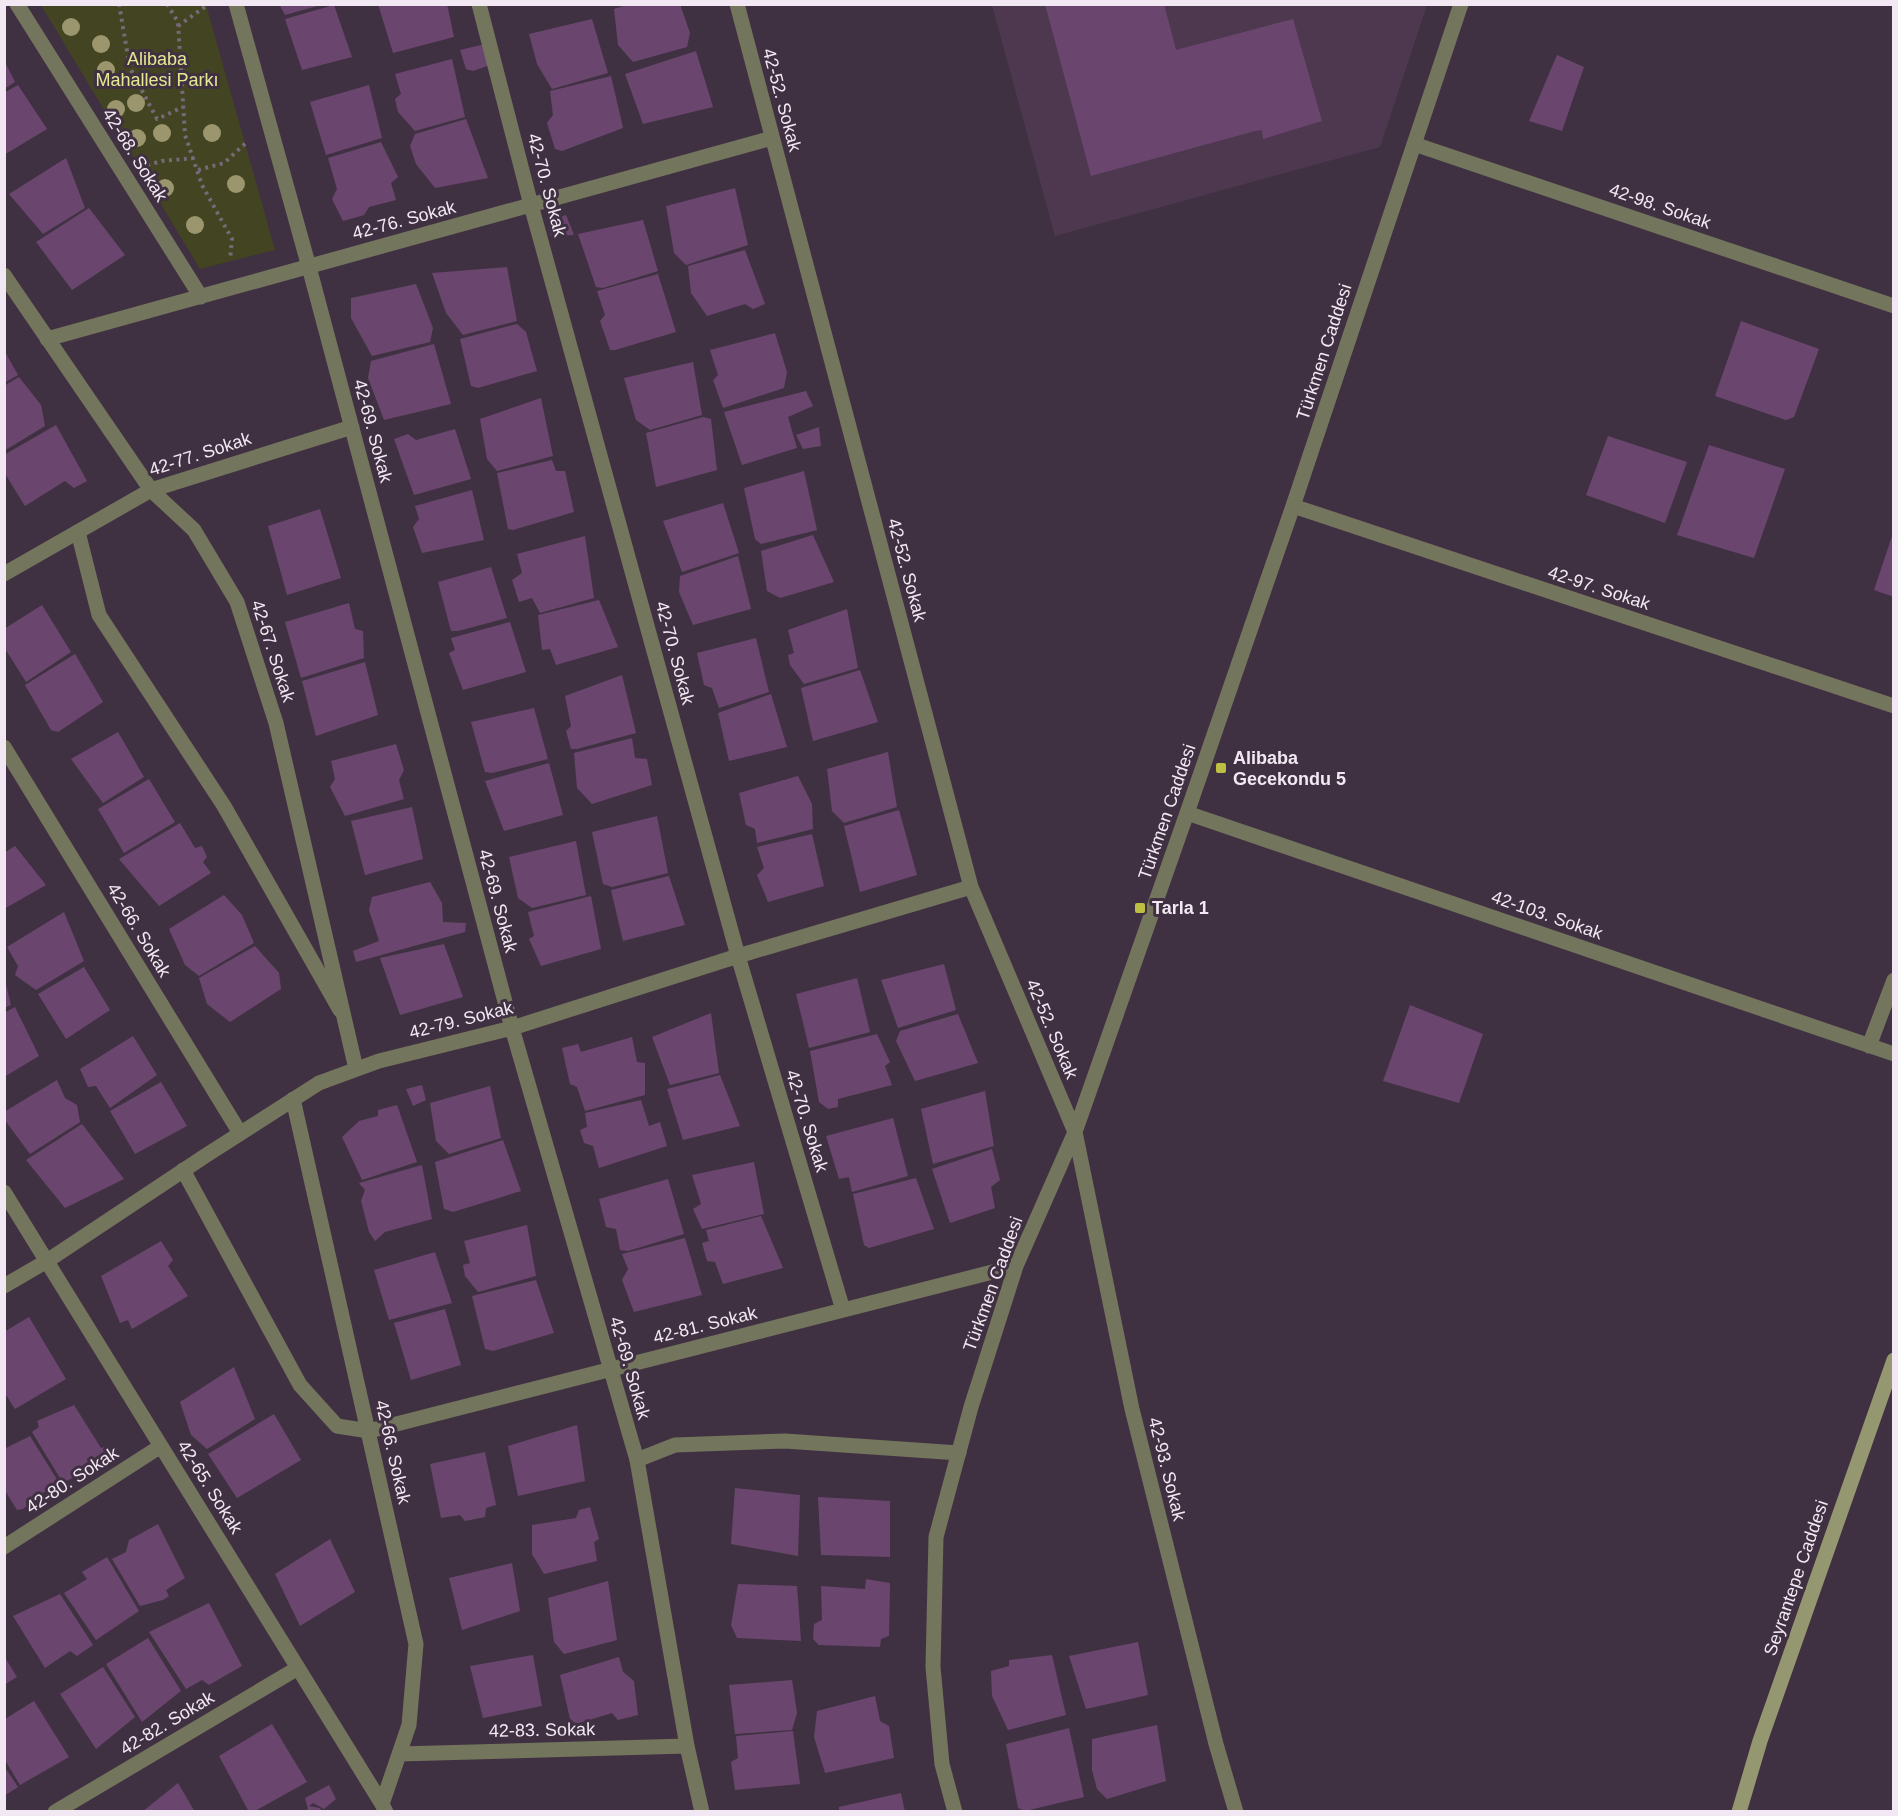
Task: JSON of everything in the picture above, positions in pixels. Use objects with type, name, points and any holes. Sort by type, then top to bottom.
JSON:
[{"type":"street","name":"42-68. Sokak","points":[[17,4],[201,297]]},
{"type":"street","name":"42-69. Sokak","points":[[236,4],[309,267],[512,1028],[609,1370],[637,1460],[687,1746],[702,1812]]},
{"type":"street","name":"42-70. Sokak","points":[[479,4],[531,205],[738,956],[843,1310]]},
{"type":"street","name":"42-52. Sokak","points":[[737,4],[971,886],[1075,1132]]},
{"type":"street","name":"Türkmen Caddesi","points":[[955,1812],[942,1764],[933,1667],[936,1537],[958,1453],[1016,1266],[1075,1132],[1293,506],[1461,4]]},
{"type":"street","name":"42-76. Sokak","points":[[47,339],[772,138]]},
{"type":"street","name":"42-98. Sokak","points":[[1414,144],[1893,306]]},
{"type":"street","name":"42-67. Sokak","points":[[4,275],[151,490],[194,530],[237,602],[276,723],[356,1069]]},
{"type":"street","name":"42-77. Sokak","points":[[4,574],[151,490],[352,427]]},
{"type":"street","name":"42-97. Sokak","points":[[1293,506],[1893,706]]},
{"type":"street","points":[[78,532],[99,615],[224,806],[344,1017]]},
{"type":"street","name":"42-66. Sokak","points":[[4,747],[240,1133]]},
{"type":"street","name":"42-103. Sokak","points":[[1187,813],[1893,1054]]},
{"type":"street","name":"42-79. Sokak","points":[[4,1286],[47,1261],[319,1083],[379,1061],[512,1028],[738,956],[971,886]]},
{"type":"street","points":[[1869,1046],[1893,980]]},
{"type":"street","name":"42-66. Sokak","points":[[293,1099],[417,1644],[409,1725],[384,1808]]},
{"type":"street","name":"42-93. Sokak","points":[[1075,1132],[1131,1409],[1215,1744],[1236,1812]]},
{"type":"street","points":[[183,1170],[300,1385],[337,1426],[369,1431]]},
{"type":"street","name":"42-65. Sokak","points":[[4,1192],[384,1808]]},
{"type":"street","name":"42-81. Sokak","points":[[369,1431],[1016,1266]]},
{"type":"street","name":"Seyrantepe Caddesi","points":[[1739,1812],[1763,1731],[1893,1360]]},
{"type":"street","points":[[637,1460],[675,1445],[785,1441],[958,1453]]},
{"type":"street","name":"42-80. Sokak","points":[[4,1547],[161,1446]]},
{"type":"street","name":"42-82. Sokak","points":[[56,1812],[298,1668]]},
{"type":"street","name":"42-83. Sokak","points":[[399,1754],[687,1746]]},
{"type":"path","points":[[119,4],[130,68],[157,119],[183,107]]},
{"type":"path","points":[[167,4],[178,22],[185,135],[202,185],[232,238],[229,289]]},
{"type":"path","points":[[178,27],[209,4]]},
{"type":"path","points":[[198,170],[224,163],[269,122]]},
{"type":"path","points":[[122,172],[162,161],[194,158]]},
{"type":"shaded area","points":[[992,5],[1427,5],[1380,147],[1055,236]]},
{"type":"green space","name":"Alibaba Mahallesi Parkı","points":[[41,5],[206,5],[275,250],[200,269]]},
{"type":"building","points":[[279,4],[321,4],[321,5],[285,15]]},
{"type":"building","points":[[378,4],[447,4],[454,37],[393,53]]},
{"type":"building","points":[[630,4],[680,4],[690,33],[687,47],[633,62],[618,45],[614,9]]},
{"type":"building","points":[[1045,4],[1164,4],[1176,50],[1293,19],[1322,121],[1263,139],[1262,130],[1255,131],[1091,176]]},
{"type":"building","points":[[334,5],[352,57],[302,70],[285,19]]},
{"type":"building","points":[[592,19],[608,73],[552,89],[537,64],[529,34]]},
{"type":"building","points":[[485,44],[493,64],[473,71],[466,69],[460,50]]},
{"type":"building","points":[[696,51],[713,107],[643,124],[625,74]]},
{"type":"building","points":[[1557,55],[1584,67],[1562,131],[1529,121]]},
{"type":"building","points":[[452,59],[465,117],[415,131],[398,112],[395,99],[401,94],[395,74]]},
{"type":"building","points":[[4,60],[15,82],[4,89]]},
{"type":"building","points":[[611,76],[623,128],[562,151],[555,149],[547,123],[553,115],[550,91]]},
{"type":"building","points":[[18,85],[47,129],[4,155],[4,93]]},
{"type":"building","points":[[369,85],[382,138],[326,155],[310,102]]},
{"type":"building","points":[[466,119],[488,178],[435,188],[416,164],[410,146],[415,134]]},
{"type":"building","points":[[381,142],[398,177],[391,183],[396,200],[369,207],[364,215],[343,221],[332,199],[337,189],[328,158]]},
{"type":"building","points":[[66,158],[85,208],[43,234],[9,194]]},
{"type":"building","points":[[735,188],[748,245],[686,265],[674,253],[666,206]]},
{"type":"building","points":[[89,208],[125,255],[72,290],[36,242]]},
{"type":"building","points":[[566,215],[574,235],[551,236],[548,221]]},
{"type":"building","points":[[643,220],[658,271],[603,288],[596,287],[578,234]]},
{"type":"building","points":[[745,250],[765,304],[753,309],[745,304],[707,316],[691,293],[688,266]]},
{"type":"building","points":[[507,267],[517,321],[463,335],[446,313],[432,273]]},
{"type":"building","points":[[658,274],[676,332],[610,350],[600,321],[605,315],[597,291]]},
{"type":"building","points":[[416,284],[433,328],[430,342],[372,356],[351,318],[351,298]]},
{"type":"building","points":[[1741,321],[1819,349],[1794,417],[1786,420],[1715,396]]},
{"type":"building","points":[[517,324],[526,332],[537,371],[478,388],[471,386],[460,339]]},
{"type":"building","points":[[775,333],[787,372],[784,388],[723,408],[713,380],[718,375],[710,350]]},
{"type":"building","points":[[434,344],[451,404],[384,420],[368,378],[371,361]]},
{"type":"building","points":[[4,350],[18,375],[4,383]]},
{"type":"building","points":[[693,362],[702,415],[650,430],[636,420],[624,378]]},
{"type":"building","points":[[19,377],[41,405],[45,426],[4,451],[4,386]]},
{"type":"building","points":[[806,391],[813,406],[788,417],[797,448],[742,465],[724,412]]},
{"type":"building","points":[[541,398],[553,456],[497,471],[487,459],[480,419]]},
{"type":"building","points":[[703,417],[711,419],[717,470],[656,487],[646,433]]},
{"type":"building","points":[[56,425],[87,481],[74,488],[65,481],[25,506],[4,472],[4,455]]},
{"type":"building","points":[[819,427],[821,446],[803,449],[796,435]]},
{"type":"building","points":[[455,429],[471,479],[414,495],[394,439],[408,434],[416,440]]},
{"type":"building","points":[[1608,436],[1687,462],[1665,523],[1586,495]]},
{"type":"building","points":[[1709,445],[1785,469],[1754,558],[1677,535]]},
{"type":"building","points":[[552,460],[556,471],[565,471],[574,512],[513,530],[508,529],[497,473]]},
{"type":"building","points":[[804,471],[817,530],[761,544],[755,539],[744,488]]},
{"type":"building","points":[[472,490],[484,540],[422,553],[413,527],[419,519],[415,506]]},
{"type":"building","points":[[723,503],[739,553],[682,572],[663,521]]},
{"type":"building","points":[[320,509],[341,578],[287,595],[268,526]]},
{"type":"building","points":[[1894,533],[1894,597],[1874,590]]},
{"type":"building","points":[[813,535],[834,582],[780,598],[767,591],[761,551]]},
{"type":"building","points":[[585,536],[594,598],[540,613],[532,598],[519,602],[512,580],[522,573],[517,554]]},
{"type":"building","points":[[738,556],[751,609],[693,625],[679,592],[680,576]]},
{"type":"building","points":[[491,567],[507,618],[451,631],[438,582]]},
{"type":"building","points":[[599,600],[618,647],[556,665],[550,649],[542,650],[538,615]]},
{"type":"building","points":[[349,603],[355,629],[363,631],[364,658],[301,678],[285,622]]},
{"type":"building","points":[[42,605],[71,652],[26,682],[4,647],[4,629]]},
{"type":"building","points":[[847,609],[858,668],[804,684],[790,665],[788,655],[794,653],[788,630]]},
{"type":"building","points":[[510,622],[526,672],[463,690],[449,653],[455,650],[451,638]]},
{"type":"building","points":[[756,638],[769,692],[719,708],[712,688],[704,685],[697,653]]},
{"type":"building","points":[[75,654],[103,702],[58,732],[51,730],[25,685]]},
{"type":"building","points":[[365,662],[378,715],[316,736],[302,681]]},
{"type":"building","points":[[860,670],[878,722],[813,741],[801,688]]},
{"type":"building","points":[[622,675],[636,733],[571,749],[566,731],[571,726],[565,696]]},
{"type":"building","points":[[771,694],[787,747],[729,761],[718,713]]},
{"type":"building","points":[[534,708],[548,759],[492,773],[485,772],[471,722]]},
{"type":"building","points":[[118,732],[144,777],[103,803],[71,759]]},
{"type":"building","points":[[632,738],[635,758],[647,759],[652,785],[592,804],[577,788],[574,753]]},
{"type":"building","points":[[396,744],[404,770],[399,780],[404,799],[345,816],[330,787],[335,779],[331,761]]},
{"type":"building","points":[[888,752],[897,807],[844,823],[832,811],[827,769]]},
{"type":"building","points":[[549,763],[563,815],[504,831],[485,781]]},
{"type":"building","points":[[798,776],[812,804],[813,829],[757,843],[755,829],[746,825],[739,793]]},
{"type":"building","points":[[149,779],[175,822],[124,853],[98,809]]},
{"type":"building","points":[[412,807],[423,859],[365,875],[351,821]]},
{"type":"building","points":[[899,810],[917,875],[860,892],[844,826]]},
{"type":"building","points":[[657,816],[668,873],[612,887],[603,884],[592,832]]},
{"type":"building","points":[[180,823],[195,848],[202,846],[207,857],[203,862],[211,873],[159,906],[119,859]]},
{"type":"building","points":[[812,834],[824,886],[768,902],[757,875],[764,868],[757,847]]},
{"type":"building","points":[[576,841],[586,895],[532,908],[518,898],[509,857]]},
{"type":"building","points":[[15,846],[46,885],[4,909],[4,853]]},
{"type":"building","points":[[669,876],[685,925],[623,941],[611,890]]},
{"type":"building","points":[[430,882],[442,903],[443,922],[466,923],[465,932],[356,962],[353,951],[379,941],[369,910],[372,897]]},
{"type":"building","points":[[224,895],[242,915],[254,943],[199,976],[185,965],[169,929]]},
{"type":"building","points":[[591,896],[601,949],[541,966],[529,939],[534,936],[528,912]]},
{"type":"building","points":[[64,912],[84,961],[36,990],[15,975],[18,966],[7,947]]},
{"type":"building","points":[[444,944],[463,997],[400,1015],[380,958]]},
{"type":"building","points":[[255,946],[279,973],[281,989],[230,1022],[207,1004],[199,978]]},
{"type":"building","points":[[944,964],[956,1010],[898,1028],[881,980]]},
{"type":"building","points":[[84,967],[110,1010],[66,1039],[38,994]]},
{"type":"building","points":[[857,978],[870,1032],[809,1048],[796,994]]},
{"type":"building","points":[[4,982],[11,1005],[4,1008]]},
{"type":"building","points":[[1410,1005],[1483,1034],[1459,1103],[1383,1081]]},
{"type":"building","points":[[15,1007],[39,1056],[4,1077],[4,1013]]},
{"type":"building","points":[[711,1013],[719,1073],[670,1085],[652,1037]]},
{"type":"building","points":[[958,1014],[978,1063],[915,1081],[896,1041],[900,1031]]},
{"type":"building","points":[[877,1034],[890,1062],[885,1066],[892,1085],[838,1099],[838,1107],[828,1109],[819,1102],[810,1051]]},
{"type":"building","points":[[133,1036],[157,1075],[110,1108],[96,1086],[88,1087],[80,1069]]},
{"type":"building","points":[[632,1037],[637,1062],[645,1063],[645,1095],[585,1111],[577,1087],[570,1084],[562,1048],[578,1044],[581,1052]]},
{"type":"building","points":[[720,1075],[740,1126],[683,1140],[667,1089]]},
{"type":"building","points":[[57,1080],[65,1098],[77,1105],[80,1122],[30,1154],[4,1119],[4,1112]]},
{"type":"building","points":[[161,1082],[187,1126],[135,1154],[110,1111]]},
{"type":"building","points":[[422,1085],[426,1100],[413,1106],[406,1089]]},
{"type":"building","points":[[490,1086],[501,1138],[449,1154],[436,1141],[430,1103]]},
{"type":"building","points":[[985,1091],[994,1146],[933,1164],[921,1109]]},
{"type":"building","points":[[641,1100],[649,1126],[660,1122],[667,1146],[599,1168],[593,1146],[584,1143],[580,1130],[587,1127],[585,1113]]},
{"type":"building","points":[[397,1105],[417,1162],[362,1180],[342,1137],[359,1121],[378,1116],[378,1110]]},
{"type":"building","points":[[893,1118],[908,1176],[852,1192],[849,1177],[839,1179],[826,1136]]},
{"type":"building","points":[[82,1124],[124,1179],[65,1208],[26,1160]]},
{"type":"building","points":[[503,1140],[521,1191],[453,1212],[444,1209],[435,1162]]},
{"type":"building","points":[[992,1149],[1000,1180],[991,1187],[995,1208],[950,1223],[932,1169]]},
{"type":"building","points":[[754,1162],[764,1214],[702,1229],[693,1209],[701,1204],[692,1175]]},
{"type":"building","points":[[422,1165],[432,1219],[385,1232],[375,1241],[369,1232],[361,1201],[365,1190],[359,1183]]},
{"type":"building","points":[[916,1178],[934,1229],[869,1248],[864,1245],[853,1194]]},
{"type":"building","points":[[668,1179],[684,1234],[628,1251],[620,1250],[616,1229],[606,1227],[599,1199]]},
{"type":"building","points":[[761,1216],[783,1268],[723,1284],[715,1262],[707,1261],[702,1243],[709,1241],[706,1230]]},
{"type":"building","points":[[527,1225],[536,1276],[478,1292],[465,1276],[463,1265],[470,1263],[464,1241]]},
{"type":"building","points":[[685,1238],[702,1295],[634,1312],[622,1280],[628,1269],[622,1254]]},
{"type":"building","points":[[161,1241],[173,1260],[168,1266],[188,1296],[132,1329],[128,1320],[120,1323],[101,1276]]},
{"type":"building","points":[[435,1252],[452,1303],[389,1320],[374,1270]]},
{"type":"building","points":[[536,1280],[554,1333],[493,1351],[485,1349],[472,1296]]},
{"type":"building","points":[[445,1309],[461,1365],[411,1380],[394,1323]]},
{"type":"building","points":[[29,1317],[66,1379],[15,1409],[4,1392],[4,1332]]},
{"type":"building","points":[[234,1367],[255,1419],[207,1449],[191,1435],[180,1402]]},
{"type":"building","points":[[74,1405],[101,1448],[107,1446],[114,1455],[63,1483],[32,1432],[39,1427],[37,1421]]},
{"type":"building","points":[[274,1414],[301,1460],[237,1498],[208,1454]]},
{"type":"building","points":[[577,1425],[585,1481],[518,1496],[508,1446]]},
{"type":"building","points":[[30,1436],[58,1481],[23,1509],[17,1510],[4,1489],[4,1449]]},
{"type":"building","points":[[485,1452],[496,1505],[486,1508],[485,1517],[465,1521],[460,1515],[441,1518],[430,1464]]},
{"type":"building","points":[[735,1488],[800,1495],[798,1556],[731,1544]]},
{"type":"building","points":[[818,1497],[890,1501],[890,1557],[821,1555]]},
{"type":"building","points":[[590,1507],[599,1539],[594,1542],[597,1561],[544,1574],[532,1554],[532,1525],[576,1518],[579,1510]]},
{"type":"building","points":[[158,1524],[185,1578],[166,1590],[169,1596],[163,1600],[140,1606],[112,1559],[126,1552],[129,1540]]},
{"type":"building","points":[[330,1539],[355,1592],[300,1626],[275,1574]]},
{"type":"building","points":[[107,1557],[139,1611],[96,1640],[64,1593],[87,1579],[82,1572]]},
{"type":"building","points":[[512,1563],[520,1611],[462,1630],[449,1578]]},
{"type":"building","points":[[866,1579],[890,1583],[889,1636],[881,1639],[880,1647],[819,1645],[813,1639],[814,1624],[822,1620],[821,1586],[865,1589]]},
{"type":"building","points":[[608,1581],[617,1640],[564,1654],[554,1642],[548,1598]]},
{"type":"building","points":[[738,1584],[797,1586],[801,1641],[737,1638],[731,1625]]},
{"type":"building","points":[[60,1594],[93,1645],[77,1656],[70,1651],[45,1668],[13,1616]]},
{"type":"building","points":[[209,1603],[242,1666],[209,1685],[202,1680],[186,1689],[149,1632]]},
{"type":"building","points":[[148,1638],[181,1691],[142,1722],[106,1664]]},
{"type":"building","points":[[1138,1642],[1148,1695],[1086,1709],[1069,1656]]},
{"type":"building","points":[[533,1655],[542,1706],[483,1718],[470,1666]]},
{"type":"building","points":[[1052,1655],[1066,1715],[1008,1730],[992,1696],[991,1671],[1009,1666],[1009,1660]]},
{"type":"building","points":[[4,1656],[17,1677],[4,1685]]},
{"type":"building","points":[[619,1657],[623,1672],[634,1681],[638,1715],[618,1720],[612,1713],[576,1724],[570,1719],[560,1675]]},
{"type":"building","points":[[103,1667],[135,1717],[96,1749],[60,1694]]},
{"type":"building","points":[[792,1680],[797,1713],[792,1730],[735,1734],[729,1685]]},
{"type":"building","points":[[875,1696],[880,1721],[889,1726],[894,1758],[825,1773],[814,1737],[817,1711]]},
{"type":"building","points":[[34,1701],[69,1757],[20,1785],[5,1760],[5,1719]]},
{"type":"building","points":[[272,1724],[307,1782],[253,1812],[249,1812],[219,1756]]},
{"type":"building","points":[[1157,1725],[1166,1781],[1107,1799],[1097,1789],[1092,1770],[1092,1739]]},
{"type":"building","points":[[1069,1728],[1084,1797],[1025,1811],[1018,1808],[1006,1744]]},
{"type":"building","points":[[793,1731],[800,1784],[735,1790],[731,1762],[738,1758],[736,1736]]},
{"type":"building","points":[[4,1766],[18,1787],[4,1796]]},
{"type":"building","points":[[178,1783],[195,1812],[142,1812]]},
{"type":"building","points":[[329,1785],[336,1799],[324,1809],[313,1803],[309,1806],[320,1808],[322,1812],[302,1812],[308,1809],[305,1798]]},
{"type":"building","points":[[901,1793],[905,1812],[839,1812],[839,1807]]},
{"type":"place","name":"Alibaba Gecekondu 5","points":[[1221,768]]},
{"type":"place","name":"Tarla 1","points":[[1140,908]]}]
